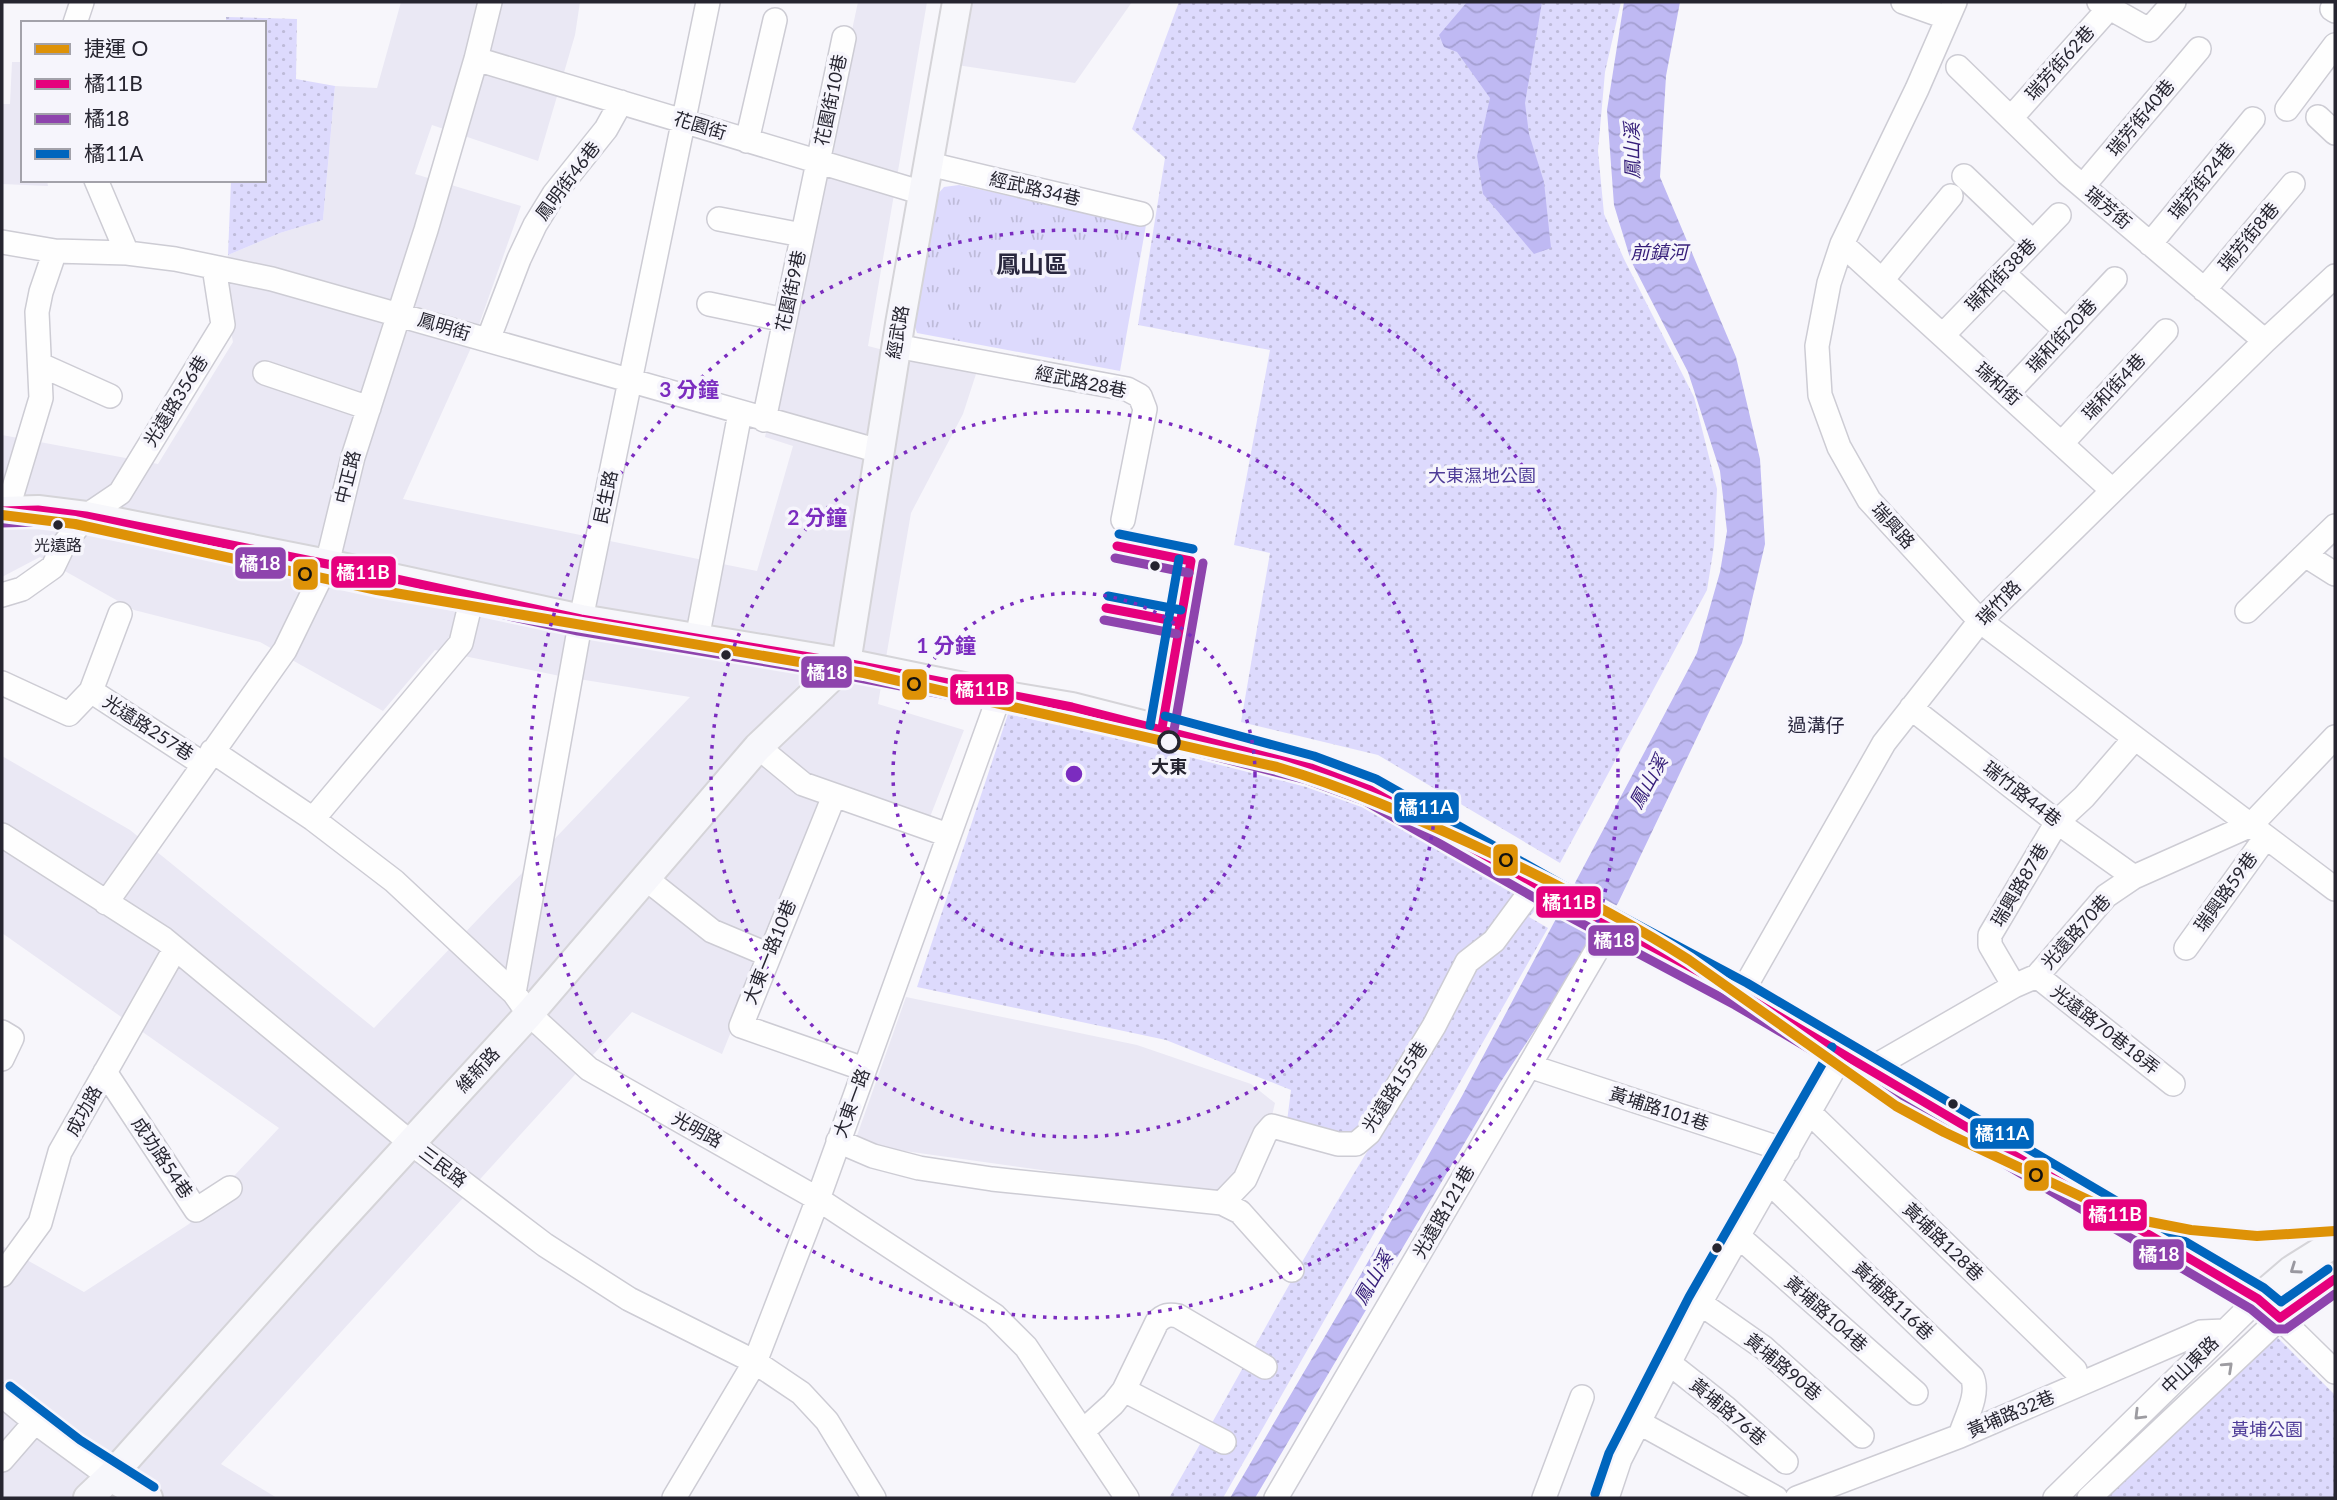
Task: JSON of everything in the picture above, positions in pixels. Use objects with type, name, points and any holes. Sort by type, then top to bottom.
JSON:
[{"type":"main road","name":"經武路","points":[[846,663],[896,346],[957,2]]},
{"type":"main road","points":[[4,511],[38,510],[86,516],[327,564],[581,620],[846,663],[1072,707],[1311,768],[1370,790],[1544,889],[1741,994],[2258,1299],[2280,1318]]},
{"type":"main road","name":"維新路","points":[[88,1498],[110,1477],[411,1143],[521,1004],[645,878],[758,747],[846,663]]},
{"type":"main road","name":"中山東路","points":[[2258,1299],[2292,1270],[2335,1242]]},
{"type":"main road","name":"中山東路","points":[[2280,1318],[2332,1287]]},
{"type":"main road","points":[[110,1477],[148,1498]]},
{"type":"street","points":[[76,21],[82,2]]},
{"type":"street","name":"中正路","points":[[106,903],[285,650],[327,564],[353,457],[401,313],[476,60],[490,2]]},
{"type":"street","name":"民生路","points":[[521,1004],[581,620],[708,2]]},
{"type":"street","points":[[1903,2],[1951,10]]},
{"type":"street","points":[[2104,4],[2149,30],[2174,2]]},
{"type":"street","name":"瑞芳街62巷","points":[[2011,118],[2104,4]]},
{"type":"street","points":[[2335,6],[2332,9],[2335,12]]},
{"type":"street","name":"瑞興路","points":[[1951,10],[1917,89],[1842,244],[1829,283],[1817,346],[1820,395],[1839,447],[1869,500],[1980,621],[2335,889]]},
{"type":"street","points":[[747,141],[775,20]]},
{"type":"street","name":"花園街10巷","points":[[818,162],[844,38]]},
{"type":"street","points":[[2287,109],[2335,45]]},
{"type":"street","name":"瑞芳街40巷","points":[[2082,187],[2199,49]]},
{"type":"street","name":"花園街","points":[[476,60],[923,193]]},
{"type":"street","name":"瑞芳街","points":[[1958,67],[2082,187],[2265,341]]},
{"type":"street","name":"鳳明街46巷","points":[[488,340],[519,259],[536,225],[554,194],[606,130],[621,102]]},
{"type":"street","points":[[2318,117],[2335,133]]},
{"type":"street","name":"瑞芳街24巷","points":[[2150,244],[2253,119]]},
{"type":"street","name":"花園街9巷","points":[[764,420],[818,162]]},
{"type":"street","name":"經武路34巷","points":[[929,164],[1141,214]]},
{"type":"street","points":[[1964,176],[2033,242]]},
{"type":"street","points":[[97,182],[127,253]]},
{"type":"street","name":"瑞芳街8巷","points":[[2204,290],[2293,184]]},
{"type":"street","points":[[1882,280],[1951,196]]},
{"type":"street","name":"瑞和街38巷","points":[[1943,335],[2059,215]]},
{"type":"street","points":[[719,219],[802,235]]},
{"type":"street","name":"鳳明街","points":[[2,242],[55,251],[127,253],[272,279],[401,313],[764,420],[879,451]]},
{"type":"street","name":"瑞和街","points":[[1842,244],[2112,490]]},
{"type":"street","points":[[4,511],[41,398],[37,312],[55,251]]},
{"type":"street","name":"光遠路356巷","points":[[2,595],[22,589],[53,568],[64,544],[86,516],[120,493],[223,325],[214,267]]},
{"type":"street","points":[[2003,273],[2066,331]]},
{"type":"street","name":"瑞竹路","points":[[1741,994],[1884,743],[1980,621],[2265,341],[2335,276]]},
{"type":"street","name":"瑞和街20巷","points":[[2008,393],[2115,279]]},
{"type":"street","points":[[709,303],[785,320]]},
{"type":"street","name":"瑞和街4巷","points":[[2062,443],[2166,331]]},
{"type":"street","name":"經武路28巷","points":[[896,346],[1127,389],[1140,396],[1145,409],[1123,520]]},
{"type":"street","points":[[41,365],[110,396]]},
{"type":"street","points":[[265,373],[369,408]]},
{"type":"street","points":[[697,639],[740,413]]},
{"type":"street","points":[[2247,611],[2335,526]]},
{"type":"street","points":[[2305,555],[2335,574]]},
{"type":"street","points":[[313,819],[461,643],[472,597]]},
{"type":"street","name":"光遠路257巷","points":[[120,614],[91,691],[207,757]]},
{"type":"street","points":[[2,683],[69,714],[91,691]]},
{"type":"street","name":"大東一路","points":[[674,1498],[755,1362],[818,1199],[1000,694]]},
{"type":"street","name":"瑞竹路44巷","points":[[1911,708],[2057,822],[2134,877]]},
{"type":"street","points":[[2258,831],[2335,737]]},
{"type":"street","points":[[2057,822],[2084,797],[2135,738]]},
{"type":"street","points":[[758,747],[803,784],[948,835]]},
{"type":"street","name":"光明路","points":[[207,757],[313,819],[394,881],[589,1069],[818,1199],[993,1315],[1026,1347],[1127,1498]]},
{"type":"street","name":"大東一路10巷","points":[[834,796],[741,1026],[864,1069]]},
{"type":"street","name":"瑞興路87巷","points":[[2014,986],[1990,945],[1990,935],[2057,822]]},
{"type":"street","name":"光遠路70巷","points":[[1870,1069],[2014,986],[2037,976],[2106,897],[2134,877],[2258,831]]},
{"type":"street","name":"瑞興路59巷","points":[[2186,948],[2258,831]]},
{"type":"street","name":"三民路","points":[[2,835],[175,949],[411,1143],[545,1245],[629,1299],[755,1362],[802,1393],[827,1421],[874,1498]]},
{"type":"street","points":[[645,878],[712,931],[769,955]]},
{"type":"street","name":"光遠路155巷","points":[[1222,1203],[1245,1179],[1265,1134],[1272,1126],[1338,1144],[1356,1144],[1369,1133],[1434,1026],[1467,962],[1494,941],[1544,889]]},
{"type":"street","name":"光遠路121巷","points":[[1276,1498],[1529,1066],[1608,924]]},
{"type":"street","name":"成功路","points":[[2,1275],[40,1223],[60,1152],[175,949]]},
{"type":"street","name":"光遠路70巷18弄","points":[[2037,976],[2174,1084]]},
{"type":"street","points":[[2,1032],[12,1038],[2,1059]]},
{"type":"street","points":[[1607,1498],[1620,1459],[1700,1303],[1843,1053]]},
{"type":"street","name":"黃埔路101巷","points":[[1529,1066],[1788,1151]]},
{"type":"street","name":"成功路54巷","points":[[105,1073],[196,1210],[230,1188]]},
{"type":"street","name":"黃埔路128巷","points":[[1810,1113],[2075,1370]]},
{"type":"street","points":[[838,1141],[873,1156],[919,1168],[992,1179],[1222,1203],[1240,1212],[1292,1270]]},
{"type":"street","name":"黃埔路116巷","points":[[1770,1183],[1972,1377],[1975,1383],[1974,1392],[1960,1436]]},
{"type":"street","name":"黃埔路104巷","points":[[1737,1235],[1916,1394]]},
{"type":"street","name":"中山東路","points":[[2055,1498],[2258,1299]]},
{"type":"street","name":"黃埔路90巷","points":[[1700,1303],[1764,1348],[1862,1436]]},
{"type":"street","points":[[1083,1431],[1113,1404],[1124,1390],[1157,1322],[1170,1314],[1178,1316],[1265,1367]]},
{"type":"street","points":[[2280,1318],[2335,1372]]},
{"type":"street","name":"中山東路","points":[[2089,1498],[2280,1318]]},
{"type":"street","name":"黃埔路32巷","points":[[1797,1498],[1960,1436],[2201,1332],[2224,1331]]},
{"type":"street","name":"黃埔路76巷","points":[[1669,1363],[1726,1408],[1786,1462]]},
{"type":"street","points":[[1124,1390],[1224,1442]]},
{"type":"street","points":[[2,1395],[110,1477]]},
{"type":"street","points":[[1544,1498],[1581,1397]]},
{"type":"street","points":[[2,1461],[35,1422]]},
{"type":"street","points":[[1638,1422],[1776,1498]]},
{"type":"shaded area","points":[[401,2],[580,2],[575,35],[538,161],[432,125],[415,174],[521,206],[470,350],[403,499],[757,571],[793,446],[765,437],[858,2],[927,2],[868,346],[976,374],[963,414],[911,513],[878,704],[964,730],[930,817],[831,784],[722,1054],[632,1012],[221,1464],[277,1498],[2,1498],[2,1246],[84,1292],[189,1224],[279,1128],[2,933],[2,756],[130,830],[374,1028],[690,697],[560,676],[435,650],[383,711],[260,642],[134,610],[40,557],[2,577],[2,435],[158,464],[233,342],[221,281],[228,255],[280,233],[323,220],[335,86],[377,88]]},
{"type":"shaded area","points":[[968,2],[1132,2],[1075,83],[957,65]]},
{"type":"shaded area","points":[[12,62],[21,62],[21,182],[47,182],[48,186],[2,184],[2,104],[10,104]]},
{"type":"shaded area","points":[[906,997],[1137,1045],[1251,1084],[1275,1103],[1259,1171],[1236,1197],[854,1144]]},
{"type":"green space","name":"大東濕地公園","points":[[1179,2],[1621,2],[1605,72],[1598,151],[1604,214],[1694,397],[1717,489],[1714,546],[1707,590],[1560,863],[1378,755],[1241,722],[1270,553],[1234,545],[1270,350],[1138,325],[1165,158],[1132,129]]},
{"type":"green space","points":[[226,17],[297,19],[296,79],[335,86],[323,220],[280,233],[228,255],[231,182],[266,182],[266,21],[226,21]]},
{"type":"green space","points":[[959,185],[1146,225],[1120,371],[917,333],[914,324],[936,196],[944,187]]},
{"type":"green space","points":[[1008,714],[1327,781],[1544,901],[1529,917],[1548,928],[1223,1498],[1169,1498],[1320,1230],[1373,1142],[1285,1137],[1291,1090],[1166,1040],[917,987]]},
{"type":"green space","name":"黃埔公園","points":[[2272,1332],[2335,1395],[2335,1498],[2091,1498]]},
{"type":"water","points":[[1467,2],[1542,2],[1525,103],[1529,134],[1544,182],[1551,248],[1534,254],[1483,194],[1477,156],[1490,98],[1457,52],[1444,47],[1439,35]]},
{"type":"water","name":"前鎮河","points":[[1624,2],[1680,2],[1666,76],[1660,177],[1736,357],[1760,459],[1765,544],[1742,643],[1618,903],[1500,1083],[1255,1498],[1230,1498],[1462,1096],[1697,653],[1720,572],[1727,531],[1720,471],[1688,372],[1631,261],[1614,205],[1607,110]]},
{"type":"metro line","name":"O","points":[[2,515],[75,524],[377,590],[864,673],[1277,767],[1403,813],[1584,900],[1689,960],[1896,1106],[1944,1132],[2099,1205],[2145,1221],[2191,1230],[2257,1236],[2335,1231]]},
{"type":"transit line","name":"橘11B","points":[[2,511],[38,510],[86,516],[327,564],[581,619],[846,663],[1072,707],[1311,768],[1370,790],[1555,895],[1741,994],[2258,1299],[2280,1318],[2335,1279]]},
{"type":"transit line","name":"橘18","points":[[2,523],[37,522],[84,528],[325,576],[578,631],[844,675],[1069,719],[1307,780],[1365,801],[1549,906],[1735,1005],[2251,1309],[2275,1329],[2286,1329],[2335,1294]]},
{"type":"transit line","name":"橘11A","points":[[1119,534],[1193,549]]},
{"type":"transit line","name":"橘11B","points":[[1117,546],[1191,561]]},
{"type":"transit line","name":"橘18","points":[[1115,558],[1189,573]]},
{"type":"transit line","name":"橘11A","points":[[1150,726],[1179,559]]},
{"type":"transit line","name":"橘11B","points":[[1162,728],[1191,561]]},
{"type":"transit line","name":"橘18","points":[[1174,730],[1203,563]]},
{"type":"transit line","name":"橘11A","points":[[1108,596],[1181,610]]},
{"type":"transit line","name":"橘11B","points":[[1106,608],[1179,622]]},
{"type":"transit line","name":"橘18","points":[[1104,620],[1177,634]]},
{"type":"transit line","name":"橘11A","points":[[1165,716],[1314,756],[1376,779],[1561,884],[1747,983],[2264,1288],[2281,1302],[2328,1269]]},
{"type":"transit line","name":"橘11A","points":[[1595,1494],[1609,1453],[1689,1297],[1832,1047]]},
{"type":"transit line","name":"橘11A","points":[[10,1386],[80,1440],[154,1487]]},
{"type":"place","name":"光遠路","points":[[58,525]]},
{"type":"place","name":"大東","points":[[1169,742]]},
{"type":"district","name":"鳳山區","points":[[1032,265]]},
{"type":"district","name":"過溝仔","points":[[1816,725]]},
{"type":"water label","name":"鳳山溪","points":[[1632,151]]},
{"type":"water label","name":"鳳山溪","points":[[1648,782]]},
{"type":"water label","name":"鳳山溪","points":[[1373,1278]]}]
